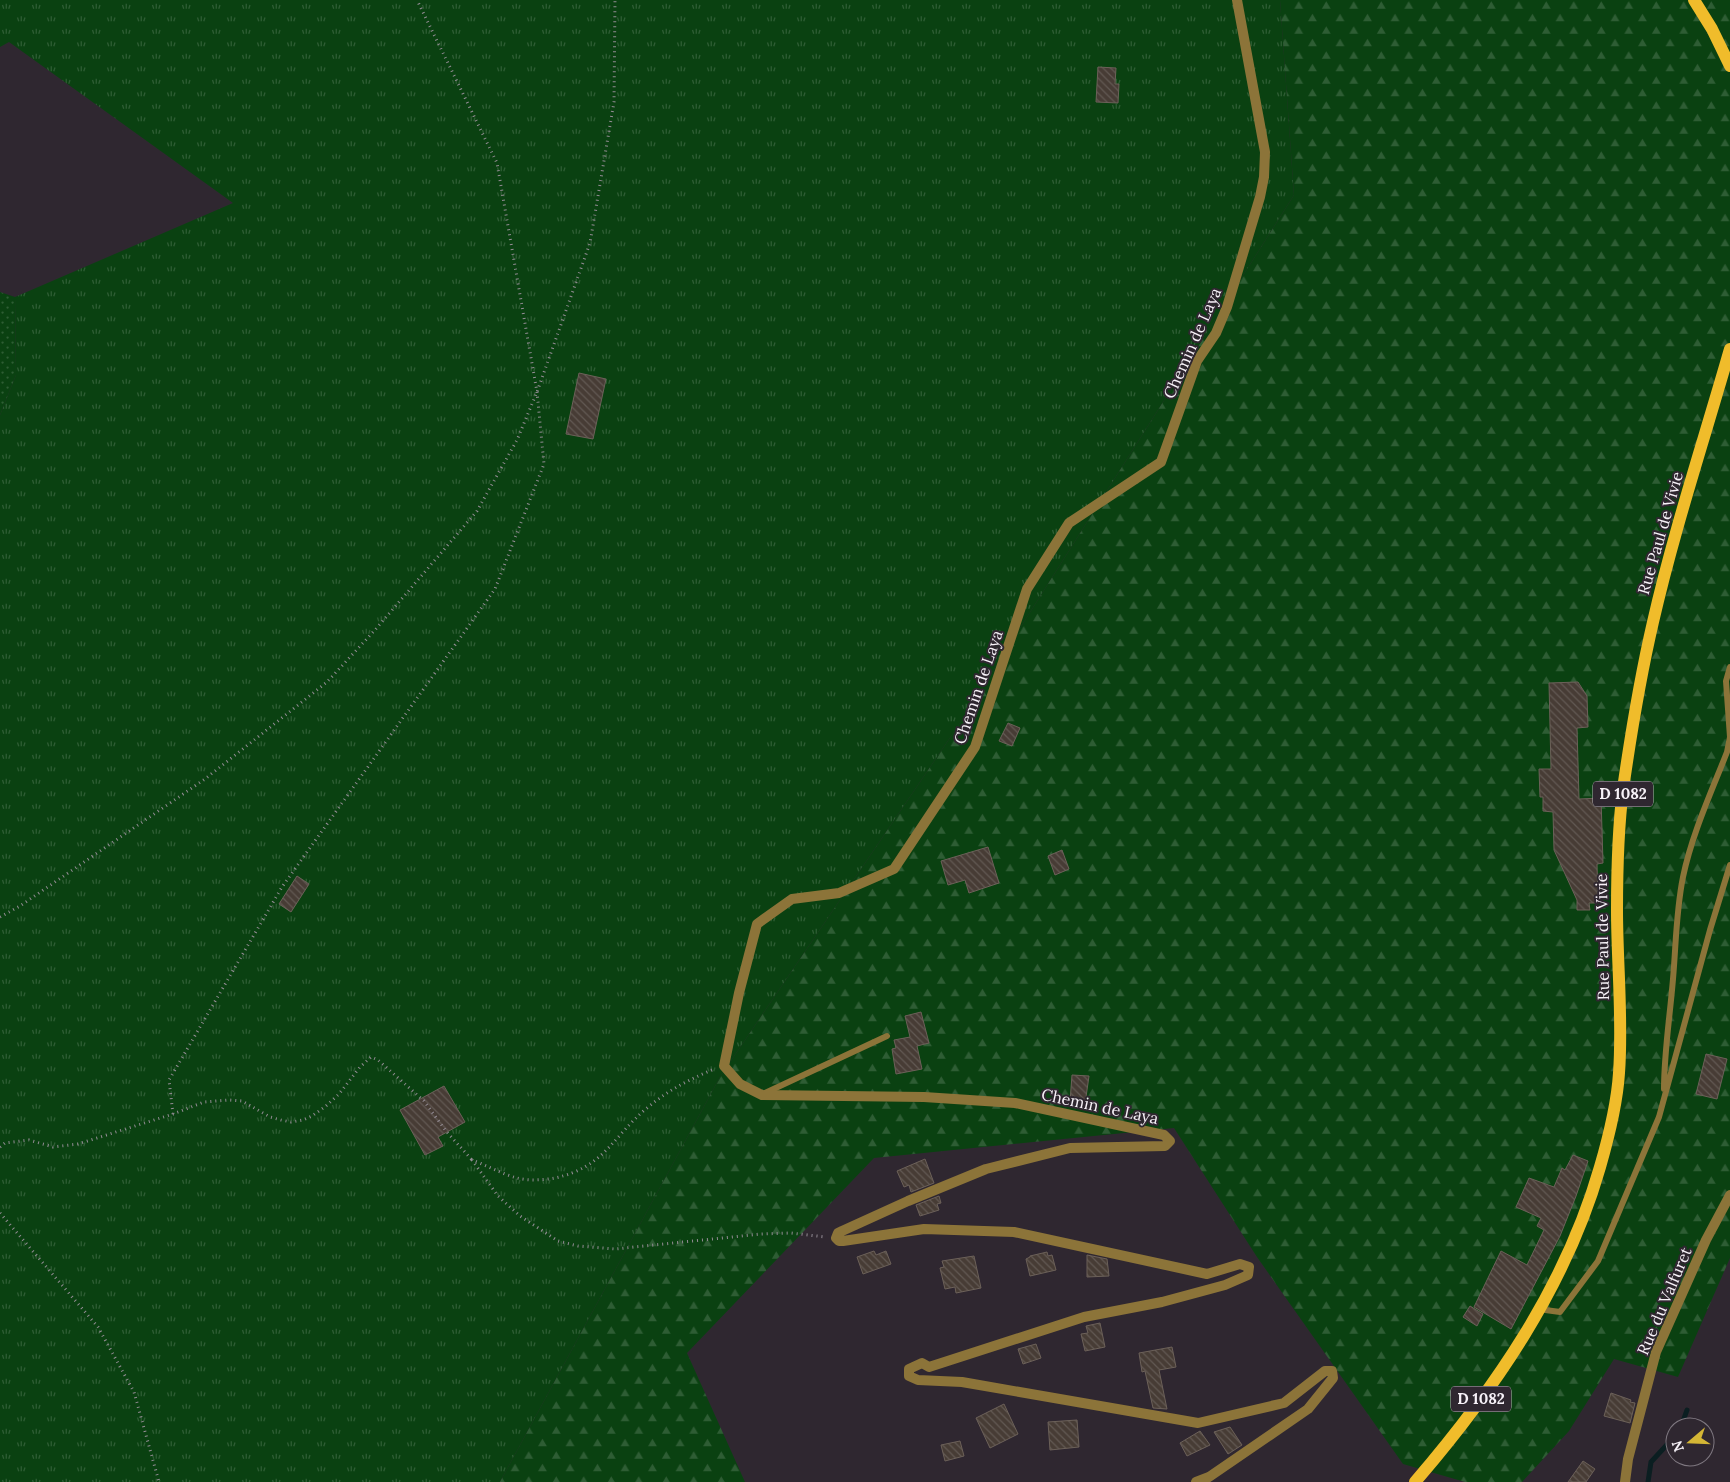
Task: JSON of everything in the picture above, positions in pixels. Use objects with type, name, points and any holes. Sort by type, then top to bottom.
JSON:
[{"type":"main road","points":[[1694,0],[1712,29],[1730,66]]},
{"type":"main road","name":"Rue Paul de Vivie","points":[[1415,1482],[1474,1410],[1519,1343],[1556,1280],[1590,1200],[1610,1133],[1620,1071],[1617,911],[1618,856],[1620,814],[1628,754],[1653,620],[1730,349]]},
{"type":"street","name":"Chemin de Laya","points":[[836,1238],[838,1233],[842,1231],[986,1169],[1070,1148],[1165,1146],[1170,1142],[1164,1136],[1015,1103],[924,1097],[762,1095],[740,1084],[724,1066],[739,993],[757,924],[792,899],[840,893],[894,869],[975,747],[1027,589],[1069,523],[1161,462],[1197,361],[1216,333],[1227,307],[1260,197],[1264,177],[1266,152],[1237,0]]},
{"type":"street","name":"Rue du Valfuret","points":[[1624,1482],[1628,1459],[1656,1352],[1706,1240],[1730,1195]]},
{"type":"street","points":[[836,1238],[839,1242],[843,1242],[924,1229],[1014,1232],[1207,1274],[1240,1264],[1249,1267],[1248,1275],[1225,1286],[1162,1302],[1084,1317],[929,1367],[922,1363],[909,1369],[909,1376],[918,1380],[962,1382],[1198,1423],[1284,1403],[1325,1371],[1332,1371],[1333,1378],[1308,1410],[1209,1478],[1196,1482]]},
{"type":"lane","points":[[1664,1101],[1664,1067],[1682,877],[1692,842],[1727,752],[1730,737],[1726,681],[1730,667]]},
{"type":"lane","points":[[1538,1309],[1560,1312],[1598,1261],[1659,1117],[1710,930],[1730,865]]},
{"type":"lane","points":[[762,1095],[887,1036]]},
{"type":"path","points":[[173,1114],[169,1080],[282,887],[495,589],[544,464],[537,392],[497,163],[417,0]]},
{"type":"path","points":[[0,917],[20,906],[205,779],[327,682],[375,630],[477,511],[517,440],[537,392],[590,243],[614,102],[615,0]]},
{"type":"path","points":[[0,1147],[5,1143],[29,1140],[53,1148],[78,1144],[173,1114],[204,1102],[242,1100],[270,1117],[291,1122],[303,1120],[326,1106],[339,1094],[360,1066],[370,1057],[378,1060],[424,1101],[446,1131],[472,1160],[498,1196],[520,1216],[558,1241],[578,1246],[615,1249],[760,1234],[791,1233],[836,1238]]},
{"type":"path","points":[[472,1160],[518,1178],[547,1180],[568,1175],[583,1169],[600,1157],[630,1123],[664,1094],[687,1081],[724,1066]]},
{"type":"path","points":[[0,1213],[98,1327],[134,1392],[159,1482]]},
{"type":"green space","points":[[0,0],[1280,0],[1294,195],[960,723],[720,1077],[500,1482],[0,1482],[0,415],[16,375],[15,297],[233,203],[9,42],[0,47]]},
{"type":"green space","points":[[1280,0],[1730,0],[1730,1258],[1678,1377],[1614,1359],[1569,1431],[1522,1482],[1465,1482],[1403,1464],[1257,1257],[1174,1128],[874,1158],[687,1353],[745,1482],[500,1482],[720,1077],[960,723],[1294,195]]},
{"type":"green space","points":[[0,292],[15,297],[16,375],[0,415]]},
{"type":"building","points":[[1098,67],[1116,68],[1115,84],[1119,84],[1118,103],[1096,102]]},
{"type":"building","points":[[579,373],[606,379],[593,439],[566,434]]},
{"type":"building","points":[[1578,682],[1587,696],[1588,727],[1577,728],[1579,799],[1601,798],[1603,863],[1597,864],[1598,903],[1589,903],[1590,910],[1577,910],[1577,900],[1554,850],[1553,812],[1543,811],[1543,797],[1540,797],[1539,769],[1551,769],[1549,683]]},
{"type":"building","points":[[1008,723],[1020,728],[1012,746],[999,741]]},
{"type":"building","points":[[988,847],[999,883],[969,893],[965,880],[948,885],[941,861]]},
{"type":"building","points":[[1062,850],[1069,869],[1055,875],[1048,856]]},
{"type":"building","points":[[297,876],[309,884],[291,912],[279,904]]},
{"type":"building","points":[[921,1012],[929,1043],[917,1046],[922,1069],[896,1074],[892,1049],[896,1048],[894,1040],[910,1037],[905,1016]]},
{"type":"building","points":[[1706,1054],[1727,1059],[1717,1099],[1696,1094]]},
{"type":"building","points":[[1072,1075],[1089,1076],[1085,1104],[1070,1102]]},
{"type":"building","points":[[444,1086],[465,1122],[438,1137],[443,1146],[425,1155],[400,1110]]},
{"type":"building","points":[[1573,1155],[1588,1161],[1576,1196],[1560,1236],[1511,1329],[1474,1307],[1501,1251],[1527,1265],[1544,1230],[1537,1226],[1541,1218],[1516,1207],[1529,1178],[1554,1187],[1562,1168],[1565,1170]]},
{"type":"building","points":[[925,1159],[934,1183],[911,1192],[909,1185],[904,1187],[897,1171]]},
{"type":"building","points":[[939,1196],[941,1203],[937,1204],[939,1210],[920,1216],[916,1205]]},
{"type":"building","points":[[874,1251],[876,1255],[886,1251],[891,1264],[863,1274],[857,1257]]},
{"type":"building","points":[[1047,1252],[1048,1256],[1052,1255],[1056,1270],[1030,1276],[1026,1259],[1030,1256]]},
{"type":"building","points":[[1087,1255],[1107,1259],[1109,1276],[1087,1277]]},
{"type":"building","points":[[974,1256],[981,1288],[956,1293],[955,1287],[945,1289],[940,1268],[944,1267],[942,1261]]},
{"type":"building","points":[[1470,1306],[1483,1314],[1477,1326],[1463,1317]]},
{"type":"building","points":[[1100,1323],[1105,1347],[1085,1351],[1081,1334],[1088,1333],[1086,1326]]},
{"type":"building","points":[[1036,1344],[1041,1358],[1023,1364],[1018,1349]]},
{"type":"building","points":[[1172,1347],[1176,1367],[1159,1370],[1167,1409],[1153,1408],[1145,1371],[1142,1372],[1139,1353]]},
{"type":"building","points":[[1611,1393],[1635,1403],[1630,1423],[1604,1416]]},
{"type":"building","points":[[1004,1404],[1018,1434],[990,1448],[976,1418]]},
{"type":"building","points":[[1077,1420],[1079,1447],[1050,1450],[1048,1422]]},
{"type":"building","points":[[1230,1427],[1242,1445],[1228,1454],[1214,1432]]},
{"type":"building","points":[[1200,1431],[1210,1445],[1187,1456],[1180,1443]]},
{"type":"building","points":[[960,1441],[964,1456],[945,1461],[941,1445]]},
{"type":"building","points":[[1583,1461],[1595,1469],[1586,1482],[1568,1482]]},
{"type":"waterway","points":[[1685,1417],[1687,1410]]},
{"type":"waterway","points":[[1648,1482],[1651,1462],[1665,1447]]}]
